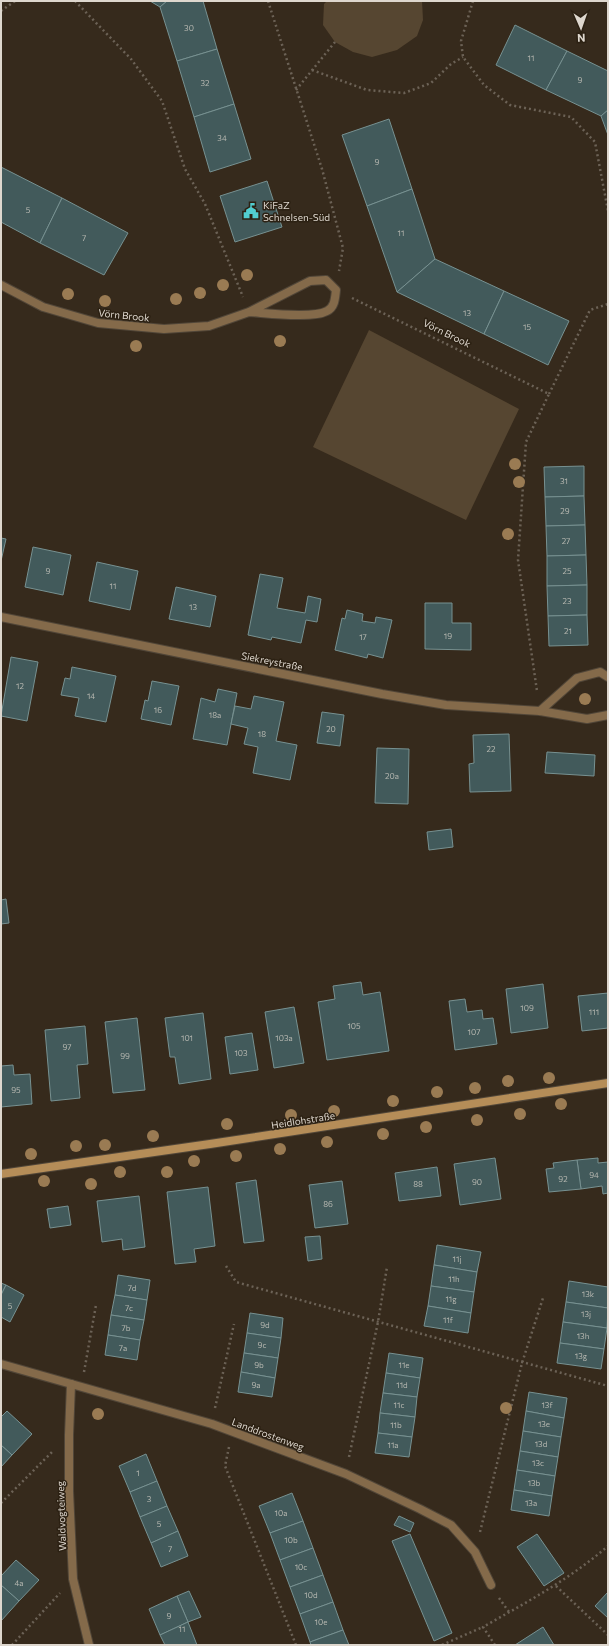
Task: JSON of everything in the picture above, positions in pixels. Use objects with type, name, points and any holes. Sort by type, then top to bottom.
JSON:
[{"type":"main road","name":"Heidlohstraße","points":[[1,1174],[210,1144],[608,1083]]},
{"type":"street","name":"Vörn Brook","points":[[1,285],[43,307],[98,323],[164,329],[209,326],[249,312],[310,281],[326,280],[336,290],[335,302],[327,311],[314,315],[249,312]]},
{"type":"street","name":"Siekreystraße","points":[[1,617],[382,694],[439,704],[540,710],[587,719],[608,715]]},
{"type":"street","points":[[540,710],[576,678],[600,672],[608,677]]},
{"type":"street","name":"Landdrostenweg","points":[[1,1364],[212,1424],[346,1474],[420,1508],[450,1525],[475,1552],[491,1585]]},
{"type":"street","name":"Waldvogteiweg","points":[[71,1384],[69,1491],[73,1579],[88,1645]]},
{"type":"path","points":[[1,11],[15,1]]},
{"type":"path","points":[[75,1],[131,59],[162,102],[185,169],[205,204],[249,312]]},
{"type":"path","points":[[268,1],[322,169],[343,248],[336,290]]},
{"type":"path","points":[[473,1],[461,41],[463,58],[484,85],[510,105],[571,118],[595,142],[608,211]]},
{"type":"path","points":[[296,90],[335,42]]},
{"type":"path","points":[[312,70],[366,90],[404,93],[431,83],[451,64],[463,58]]},
{"type":"path","name":"Vörn Brook","points":[[336,290],[548,394]]},
{"type":"path","points":[[540,710],[518,560],[526,442],[590,310],[608,304]]},
{"type":"path","points":[[226,1266],[236,1282],[608,1386]]},
{"type":"path","points":[[346,1474],[388,1267]]},
{"type":"path","points":[[475,1552],[522,1362],[543,1298]]},
{"type":"path","points":[[81,1387],[96,1305]]},
{"type":"path","points":[[212,1424],[234,1324]]},
{"type":"path","points":[[232,1431],[225,1466],[296,1645]]},
{"type":"path","points":[[1,1503],[69,1435]]},
{"type":"path","points":[[442,1645],[484,1627],[556,1586],[591,1561],[608,1546]]},
{"type":"path","points":[[12,1645],[73,1579]]},
{"type":"path","points":[[556,1586],[608,1635]]},
{"type":"path","points":[[484,1627],[495,1645]]},
{"type":"shaded area","points":[[327,1],[422,1],[423,20],[417,36],[397,50],[372,57],[353,52],[335,42],[323,25],[324,4]]},
{"type":"shaded area","points":[[369,330],[519,409],[466,520],[313,447]]},
{"type":"building","points":[[150,1],[167,1],[160,7]]},
{"type":"building","points":[[167,1],[203,1],[217,49],[177,61],[160,7]]},
{"type":"building","points":[[515,25],[567,51],[546,90],[496,65]]},
{"type":"building","points":[[217,49],[234,104],[194,117],[177,61]]},
{"type":"building","points":[[567,51],[608,71],[608,110],[601,116],[546,90]]},
{"type":"building","points":[[234,104],[251,159],[210,172],[194,117]]},
{"type":"building","points":[[608,110],[608,135],[601,116]]},
{"type":"building","points":[[389,119],[412,189],[367,206],[342,135]]},
{"type":"building","points":[[1,167],[62,198],[40,243],[1,222]]},
{"type":"building","name":"KiFaZ Schnelsen-Süd","points":[[267,181],[282,227],[235,242],[220,196]]},
{"type":"building","points":[[412,189],[435,259],[397,292],[367,206]]},
{"type":"building","points":[[62,198],[128,233],[104,275],[40,243]]},
{"type":"building","points":[[435,259],[504,291],[484,334],[397,292]]},
{"type":"building","points":[[504,291],[569,321],[548,365],[484,334]]},
{"type":"building","points":[[584,466],[584,496],[545,497],[544,467]]},
{"type":"building","points":[[584,496],[585,525],[546,526],[545,497]]},
{"type":"building","points":[[585,525],[586,555],[547,556],[546,526]]},
{"type":"building","points":[[1,538],[6,539],[1,561]]},
{"type":"building","points":[[33,547],[71,555],[63,595],[25,587]]},
{"type":"building","points":[[586,555],[587,585],[547,586],[547,556]]},
{"type":"building","points":[[97,562],[138,571],[130,610],[89,601]]},
{"type":"building","points":[[260,574],[283,578],[277,608],[305,613],[308,596],[321,599],[317,622],[306,620],[301,643],[272,637],[271,640],[248,635]]},
{"type":"building","points":[[587,585],[587,615],[548,616],[547,586]]},
{"type":"building","points":[[176,587],[216,596],[210,627],[169,619]]},
{"type":"building","points":[[425,603],[452,603],[452,623],[471,623],[471,650],[425,649]]},
{"type":"building","points":[[347,610],[363,614],[362,621],[375,623],[376,617],[392,620],[383,658],[368,654],[367,658],[335,650],[342,618],[345,619]]},
{"type":"building","points":[[587,615],[588,645],[549,646],[548,616]]},
{"type":"building","points":[[11,657],[38,662],[27,721],[1,716]]},
{"type":"building","points":[[72,667],[116,676],[106,722],[75,716],[79,698],[61,695],[65,678],[70,679]]},
{"type":"building","points":[[152,681],[179,686],[171,725],[141,719],[145,700],[148,701]]},
{"type":"building","points":[[218,689],[237,693],[227,745],[193,739],[201,698],[215,702]]},
{"type":"building","points":[[254,696],[284,702],[276,741],[297,745],[290,780],[253,773],[258,747],[244,744],[248,728],[231,724],[235,706],[251,709]]},
{"type":"building","points":[[322,712],[344,715],[340,746],[317,743]]},
{"type":"building","points":[[509,734],[511,791],[470,792],[469,764],[474,763],[473,735]]},
{"type":"building","points":[[377,748],[409,749],[408,804],[375,803]]},
{"type":"building","points":[[547,752],[595,755],[594,776],[545,773]]},
{"type":"building","points":[[451,829],[453,847],[429,850],[427,832]]},
{"type":"building","points":[[6,899],[9,923],[1,924],[1,900]]},
{"type":"building","points":[[361,982],[363,995],[380,992],[389,1051],[327,1060],[318,1002],[335,999],[333,986]]},
{"type":"building","points":[[543,984],[548,1028],[511,1033],[506,989]]},
{"type":"building","points":[[608,993],[608,1028],[582,1031],[578,996]]},
{"type":"building","points":[[465,999],[467,1012],[482,1010],[483,1019],[493,1018],[497,1044],[455,1050],[449,1001]]},
{"type":"building","points":[[294,1007],[304,1063],[274,1068],[265,1012]]},
{"type":"building","points":[[203,1013],[211,1079],[179,1084],[175,1057],[170,1057],[165,1018]]},
{"type":"building","points":[[137,1018],[145,1090],[113,1093],[105,1022]]},
{"type":"building","points":[[85,1026],[88,1064],[77,1065],[80,1098],[51,1101],[45,1030]]},
{"type":"building","points":[[252,1033],[258,1070],[230,1074],[225,1037]]},
{"type":"building","points":[[13,1065],[14,1075],[30,1074],[32,1104],[1,1107],[1,1066]]},
{"type":"building","points":[[495,1158],[501,1199],[460,1205],[454,1164]]},
{"type":"building","points":[[598,1158],[598,1163],[608,1162],[608,1193],[603,1194],[602,1186],[581,1189],[577,1160]]},
{"type":"building","points":[[577,1160],[581,1189],[549,1192],[546,1169],[554,1168],[553,1163]]},
{"type":"building","points":[[437,1167],[441,1196],[399,1201],[395,1173]]},
{"type":"building","points":[[256,1180],[264,1241],[244,1243],[236,1183]]},
{"type":"building","points":[[342,1181],[348,1224],[315,1228],[309,1185]]},
{"type":"building","points":[[208,1187],[215,1246],[194,1249],[196,1262],[175,1264],[167,1192]]},
{"type":"building","points":[[139,1196],[145,1247],[123,1250],[122,1239],[102,1242],[97,1201]]},
{"type":"building","points":[[68,1206],[71,1225],[50,1228],[47,1209]]},
{"type":"building","points":[[320,1236],[322,1259],[308,1261],[305,1237]]},
{"type":"building","points":[[437,1245],[481,1252],[477,1272],[434,1265]]},
{"type":"building","points":[[434,1265],[477,1272],[474,1292],[431,1286]]},
{"type":"building","points":[[118,1275],[150,1280],[147,1300],[115,1295]]},
{"type":"building","points":[[569,1281],[608,1287],[608,1308],[566,1302]]},
{"type":"building","points":[[1,1283],[6,1285],[1,1295]]},
{"type":"building","points":[[6,1285],[24,1295],[10,1322],[1,1317],[1,1295]]},
{"type":"building","points":[[431,1286],[474,1292],[471,1313],[428,1306]]},
{"type":"building","points":[[115,1295],[147,1300],[144,1320],[111,1315]]},
{"type":"building","points":[[566,1302],[608,1308],[607,1328],[563,1322]]},
{"type":"building","points":[[428,1306],[471,1313],[468,1333],[424,1326]]},
{"type":"building","points":[[250,1313],[283,1318],[281,1338],[247,1333]]},
{"type":"building","points":[[111,1315],[144,1320],[140,1340],[108,1335]]},
{"type":"building","points":[[563,1322],[607,1328],[604,1349],[560,1343]]},
{"type":"building","points":[[247,1333],[281,1338],[278,1358],[244,1353]]},
{"type":"building","points":[[108,1335],[140,1340],[137,1360],[105,1355]]},
{"type":"building","points":[[560,1343],[604,1349],[601,1369],[557,1363]]},
{"type":"building","points":[[244,1353],[278,1358],[275,1378],[241,1372]]},
{"type":"building","points":[[389,1353],[423,1358],[420,1378],[386,1373]]},
{"type":"building","points":[[241,1372],[275,1378],[272,1397],[238,1392]]},
{"type":"building","points":[[386,1373],[420,1378],[417,1397],[383,1393]]},
{"type":"building","points":[[529,1392],[567,1398],[564,1418],[526,1411]]},
{"type":"building","points":[[383,1393],[417,1397],[415,1417],[380,1413]]},
{"type":"building","points":[[7,1411],[32,1434],[12,1455],[1,1445],[1,1417]]},
{"type":"building","points":[[526,1411],[564,1418],[561,1437],[523,1431]]},
{"type":"building","points":[[380,1413],[415,1417],[412,1437],[378,1433]]},
{"type":"building","points":[[523,1431],[561,1437],[558,1457],[520,1451]]},
{"type":"building","points":[[378,1433],[412,1437],[409,1457],[375,1453]]},
{"type":"building","points":[[1,1445],[12,1455],[1,1467]]},
{"type":"building","points":[[520,1451],[558,1457],[555,1476],[517,1470]]},
{"type":"building","points":[[146,1454],[157,1481],[130,1492],[119,1466]]},
{"type":"building","points":[[517,1470],[555,1476],[552,1496],[514,1490]]},
{"type":"building","points":[[157,1481],[167,1506],[140,1517],[130,1492]]},
{"type":"building","points":[[514,1490],[552,1496],[549,1516],[511,1510]]},
{"type":"building","points":[[292,1493],[303,1521],[270,1533],[259,1506]]},
{"type":"building","points":[[167,1506],[178,1531],[151,1543],[140,1517]]},
{"type":"building","points":[[399,1516],[414,1523],[410,1532],[394,1525]]},
{"type":"building","points":[[303,1521],[313,1548],[280,1560],[270,1533]]},
{"type":"building","points":[[178,1531],[188,1556],[161,1567],[151,1543]]},
{"type":"building","points":[[410,1534],[452,1633],[434,1641],[392,1541]]},
{"type":"building","points":[[537,1534],[564,1573],[544,1586],[517,1547]]},
{"type":"building","points":[[313,1548],[323,1575],[290,1587],[280,1560]]},
{"type":"building","points":[[16,1560],[39,1580],[19,1601],[1,1585],[1,1576]]},
{"type":"building","points":[[323,1575],[333,1602],[300,1614],[290,1587]]},
{"type":"building","points":[[1,1585],[19,1601],[1,1621]]},
{"type":"building","points":[[189,1591],[201,1617],[188,1622],[177,1596]]},
{"type":"building","points":[[608,1592],[608,1618],[595,1606]]},
{"type":"building","points":[[177,1596],[188,1622],[160,1635],[149,1609]]},
{"type":"building","points":[[333,1602],[343,1630],[310,1642],[300,1614]]},
{"type":"building","points":[[188,1622],[197,1645],[165,1645],[160,1635]]},
{"type":"building","points":[[543,1627],[554,1645],[515,1645]]},
{"type":"building","points":[[343,1630],[349,1645],[311,1645],[310,1642]]},
{"type":"place","name":"KiFaZ Schnelsen-Süd","points":[[251,211]]}]
